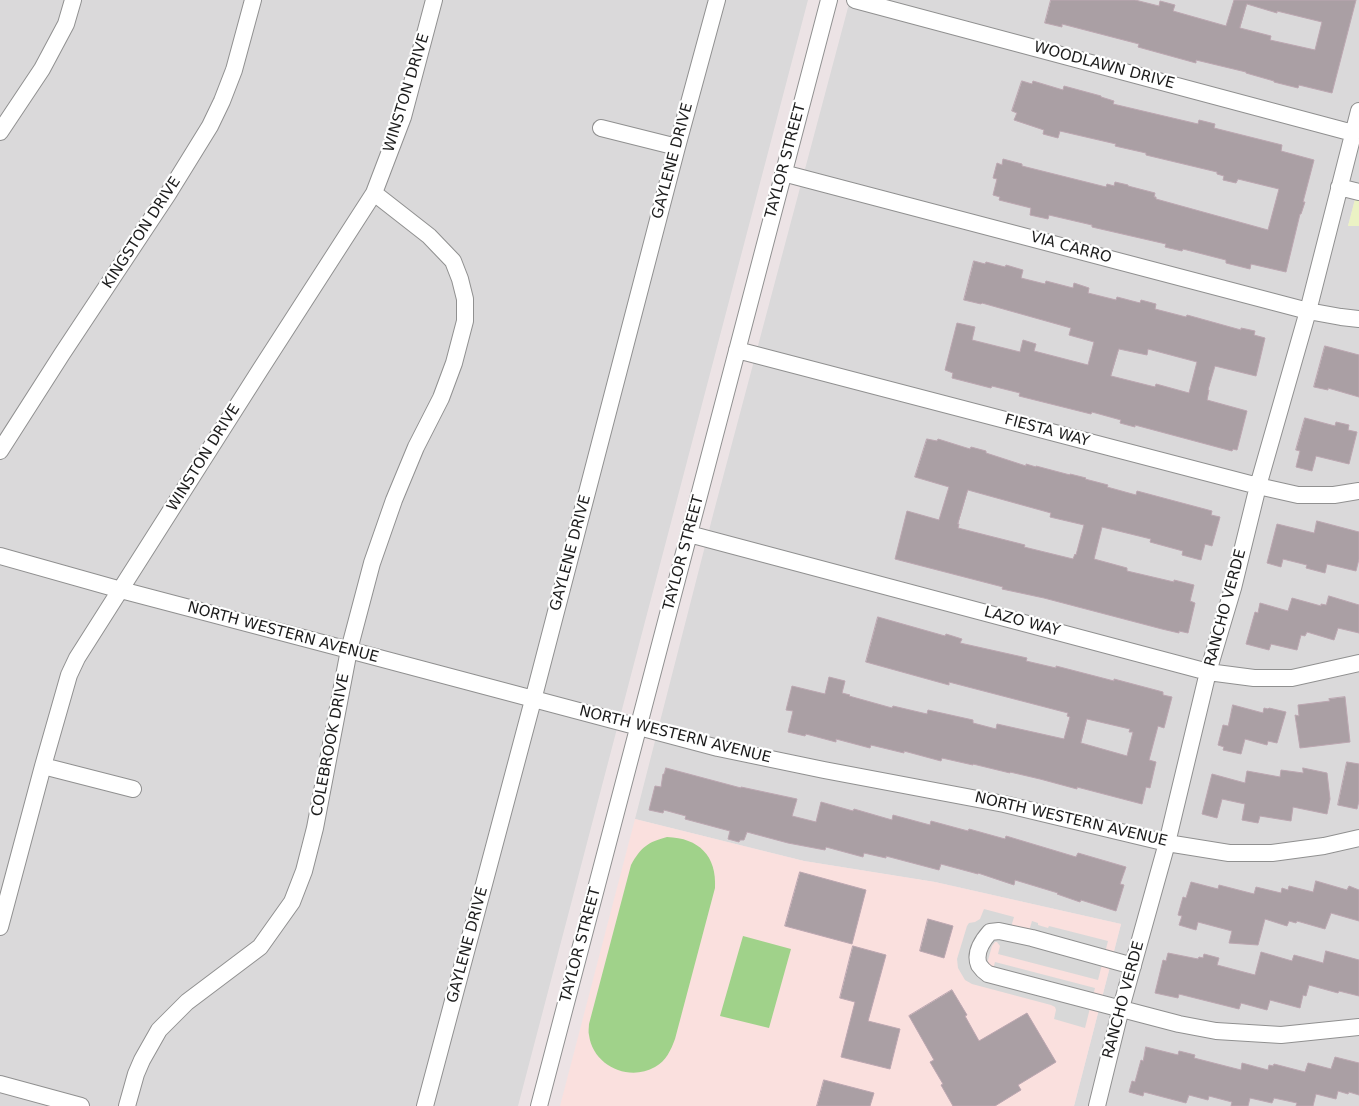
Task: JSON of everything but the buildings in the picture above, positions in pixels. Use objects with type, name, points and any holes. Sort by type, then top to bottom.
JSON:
[{"type":"street","points":[[0,132],[42,69],[66,24],[73,0]]},
{"type":"street","name":"KINGSTON DRIVE","points":[[0,451],[168,194],[210,126],[222,102],[234,70],[253,0]]},
{"type":"street","name":"WINSTON DRIVE","points":[[0,927],[69,675],[90,637],[374,194],[403,117],[434,0]]},
{"type":"street","name":"GAYLENE DRIVE","points":[[425,1106],[717,0]]},
{"type":"street","name":"TAYLOR STREET","points":[[539,1106],[829,0]]},
{"type":"street","name":"WOODLAWN DRIVE","points":[[855,0],[1353,133]]},
{"type":"street","name":"RANCHO VERDE","points":[[1097,1106],[1121,1008],[1167,843],[1208,672],[1233,588],[1258,486],[1308,311],[1359,111]]},
{"type":"street","points":[[601,128],[677,147]]},
{"type":"street","name":"VIA CARRO","points":[[783,173],[1308,311],[1359,318]]},
{"type":"street","points":[[1339,187],[1359,192]]},
{"type":"street","name":"COLEBROOK DRIVE","points":[[127,1106],[136,1074],[159,1030],[187,1002],[260,947],[292,902],[304,872],[315,828],[349,650],[372,563],[394,500],[416,447],[441,398],[454,363],[465,321],[465,299],[453,262],[430,236],[374,194]]},
{"type":"street","name":"FIESTA WAY","points":[[737,350],[1258,486],[1298,495],[1334,495],[1359,492]]},
{"type":"street","name":"LAZO WAY","points":[[689,534],[1208,672],[1254,678],[1292,678],[1359,663]]},
{"type":"street","name":"NORTH WESTERN AVENUE","points":[[0,556],[120,590],[718,748],[1004,804],[1167,843],[1229,853],[1272,853],[1324,846],[1359,838]]},
{"type":"street","points":[[43,766],[133,789]]},
{"type":"street","points":[[1133,966],[1032,938],[999,931],[990,932],[978,950],[980,965],[988,974],[1179,1024],[1216,1031],[1281,1035],[1359,1027]]},
{"type":"street","points":[[0,1084],[81,1106]]},
{"type":"shaded area","points":[[0,0],[808,0],[518,1106],[0,1106]]},
{"type":"shaded area","points":[[850,0],[1359,0],[1359,184],[1348,226],[1359,226],[1359,1106],[1074,1106],[1121,924],[935,882],[804,861],[635,819],[714,511]]},
{"type":"shaded area","points":[[635,819],[804,861],[935,882],[1121,924],[1074,1106],[560,1106]]},
{"type":"shaded area","points":[[984,909],[1014,917],[1011,927],[1029,931],[1032,921],[1048,928],[1049,926],[1108,941],[1098,980],[998,954],[1000,946],[997,942],[992,946],[986,967],[993,970],[995,962],[1095,988],[1085,1028],[1054,1019],[1056,1010],[1051,1005],[972,984],[965,980],[958,968],[957,959],[967,926],[969,923],[980,919]]},
{"type":"green space","points":[[1359,184],[1359,226],[1348,226]]},
{"type":"green space","points":[[667,837],[688,841],[704,851],[713,867],[715,888],[675,1039],[670,1051],[662,1062],[655,1067],[634,1073],[624,1072],[605,1063],[597,1055],[589,1035],[589,1024],[631,865],[646,846]]},
{"type":"green space","points":[[743,936],[791,949],[769,1028],[720,1016]]}]
